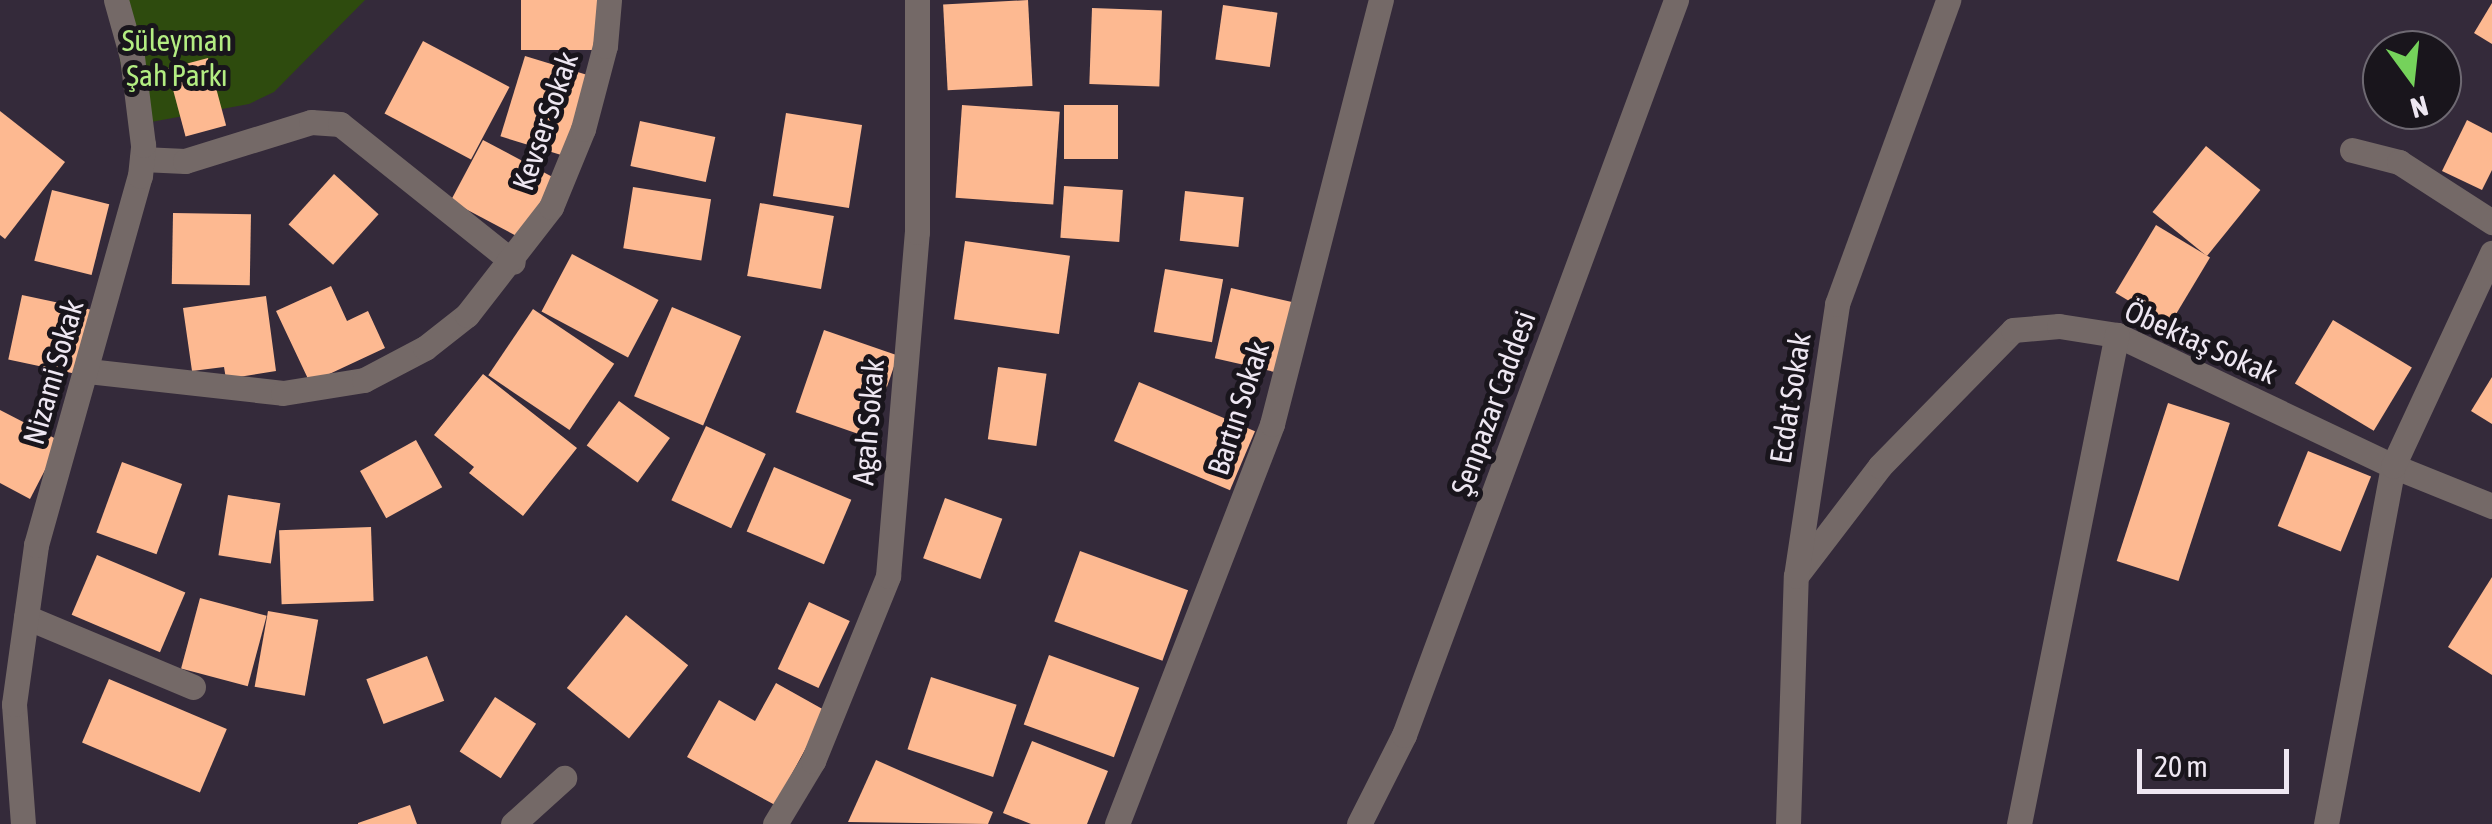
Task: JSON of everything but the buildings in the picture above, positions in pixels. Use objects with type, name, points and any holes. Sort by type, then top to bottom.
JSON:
[{"type":"street","name":"Nizami Sokak","points":[[23,824],[17,680],[36,544],[88,371],[142,159],[132,56],[116,0]]},
{"type":"street","name":"Kevser Sokak","points":[[88,371],[283,392],[364,380],[439,337],[512,262],[551,206],[583,129],[605,46],[609,0]]},
{"type":"street","name":"Agah Sokak","points":[[775,824],[813,761],[888,576],[917,232],[917,0]]},
{"type":"street","name":"Bartın Sokak","points":[[1117,824],[1272,424],[1382,0]]},
{"type":"street","name":"Şenpazar Caddesi","points":[[1359,824],[1404,735],[1676,0]]},
{"type":"street","name":"Ecdat Sokak","points":[[1788,824],[1796,576],[1837,304],[1948,0]]},
{"type":"street","points":[[142,159],[185,161],[311,122],[340,124],[512,262]]},
{"type":"street","points":[[2352,150],[2399,162],[2492,222]]},
{"type":"street","points":[[2326,824],[2393,466],[2492,253]]},
{"type":"street","name":"Öbektaş Sokak","points":[[1796,576],[1880,466],[2012,330],[2060,326],[2117,335],[2393,466],[2492,506]]},
{"type":"street","points":[[2020,824],[2117,335]]},
{"type":"street","points":[[26,616],[194,688]]},
{"type":"street","points":[[0,656],[17,680]]},
{"type":"street","points":[[513,824],[564,778]]},
{"type":"green space","name":"Süleyman Şah Parkı","points":[[110,0],[365,0],[274,92],[249,104],[151,122],[129,114]]}]
